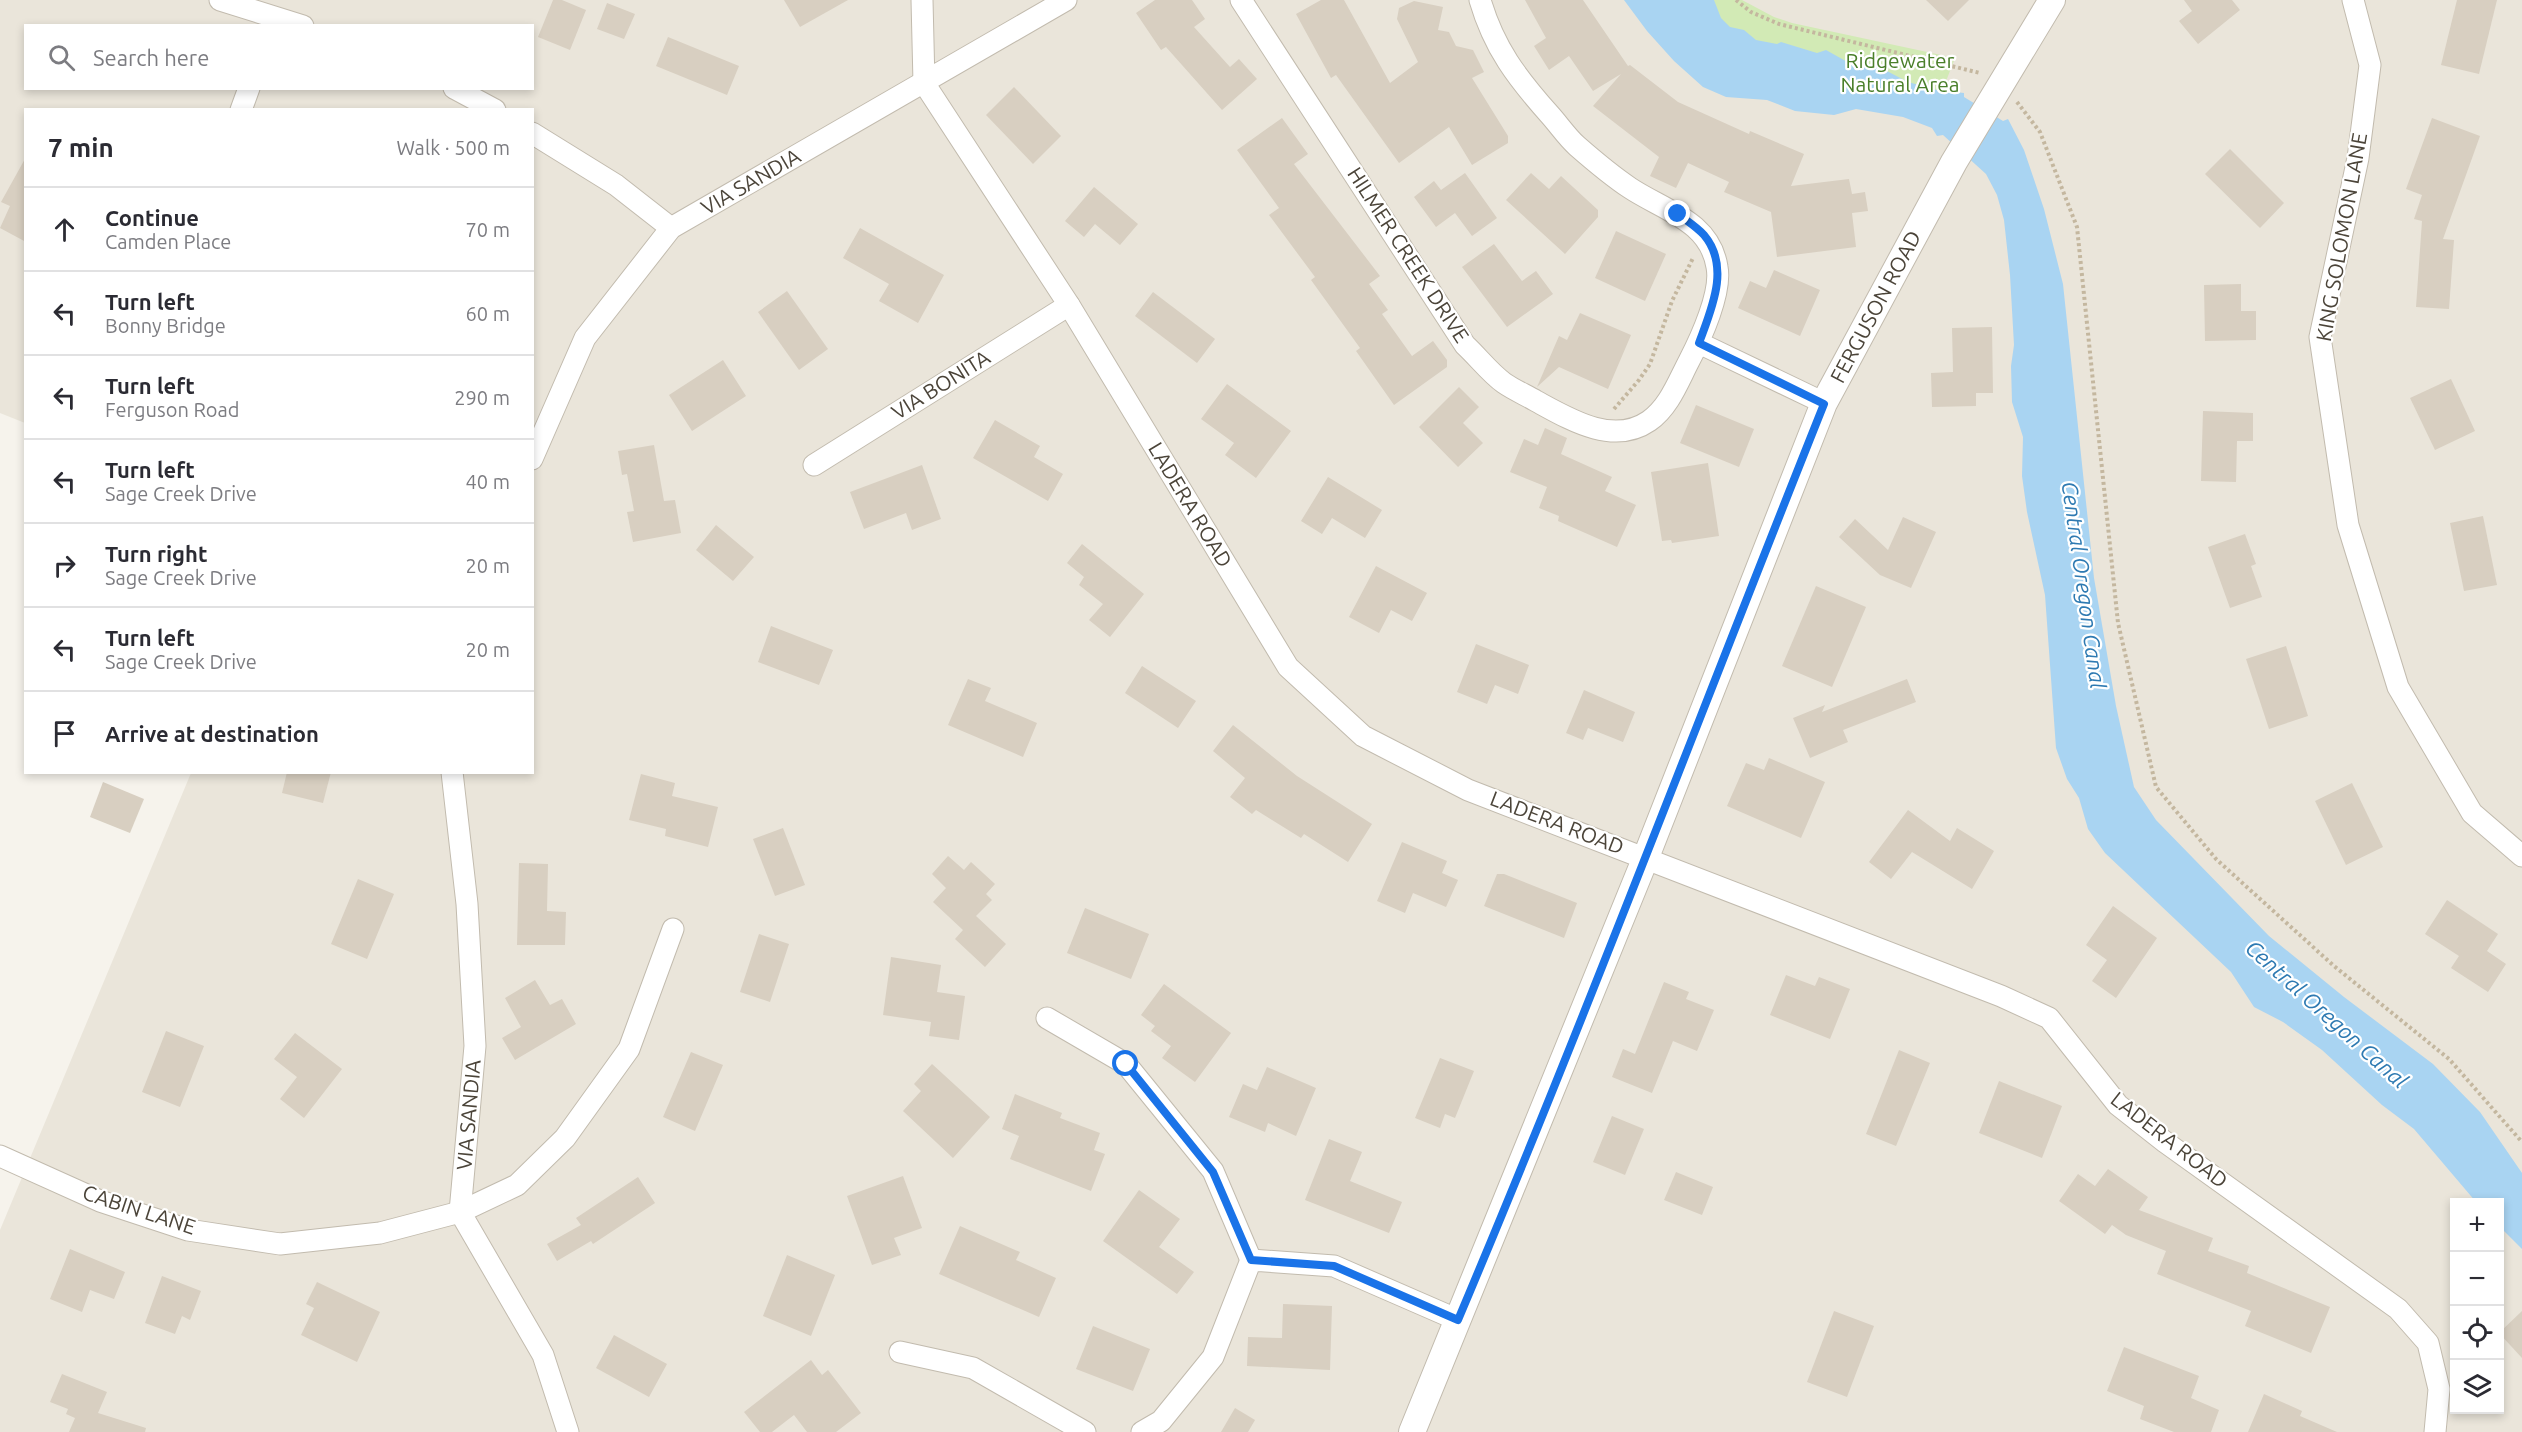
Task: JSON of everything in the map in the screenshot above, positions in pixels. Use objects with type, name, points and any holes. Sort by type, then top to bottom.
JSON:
[{"type":"street","points":[[220,0],[275,21],[292,24]]},
{"type":"street","points":[[922,0],[924,83]]},
{"type":"street","name":"VIA SANDIA","points":[[534,454],[585,338],[671,228],[1066,0]]},
{"type":"street","name":"HILMER CREEK DRIVE","points":[[1241,0],[1465,345],[1504,382],[1548,407],[1596,429],[1614,431],[1635,429],[1650,420],[1664,407],[1699,343],[1713,303],[1718,269],[1713,250],[1704,235]]},
{"type":"street","points":[[1480,0],[1485,18],[1504,59],[1576,145],[1630,188],[1678,214],[1704,235]]},
{"type":"street","name":"FERGUSON ROAD","points":[[1412,1432],[1646,857],[1824,404],[1954,162],[2052,0]]},
{"type":"street","name":"KING SOLOMON LANE","points":[[2353,0],[2370,65],[2358,158],[2320,337],[2348,525],[2398,687],[2472,813],[2522,856]]},
{"type":"street","name":"LADERA ROAD","points":[[924,83],[1069,305],[1288,667],[1363,735],[1468,790],[2001,996],[2049,1018],[2118,1105],[2165,1142],[2398,1309],[2428,1343],[2439,1389],[2435,1432]]},
{"type":"street","points":[[242,108],[248,90]]},
{"type":"street","points":[[457,90],[491,108]]},
{"type":"street","points":[[534,134],[616,185],[671,228]]},
{"type":"street","name":"VIA BONITA","points":[[814,465],[1069,305]]},
{"type":"street","points":[[1699,343],[1824,404]]},
{"type":"street","name":"VIA SANDIA","points":[[452,774],[467,904],[475,1046],[460,1212]]},
{"type":"street","name":"CABIN LANE","points":[[1,1158],[100,1201],[188,1230],[280,1244],[380,1233],[460,1212],[517,1185],[565,1138],[629,1049],[673,929]]},
{"type":"street","points":[[1047,1018],[1126,1064],[1213,1172],[1251,1260],[1213,1358],[1161,1421],[1142,1432]]},
{"type":"street","points":[[460,1212],[543,1355],[568,1432]]},
{"type":"street","points":[[1251,1260],[1334,1266],[1458,1320]]},
{"type":"street","points":[[900,1352],[973,1368],[1085,1432]]},
{"type":"path","points":[[1736,0],[1751,12],[1779,24],[1965,68],[2002,81],[2040,132],[2078,227],[2118,623],[2156,787],[2216,860],[2334,966],[2448,1059],[2522,1142]]},
{"type":"path","points":[[1596,429],[1650,364],[1672,301],[1704,235]]},
{"type":"shaded area","points":[[0,0],[2522,0],[2522,1432],[0,1432],[0,1230],[191,774],[534,774],[534,108],[24,108],[24,423],[0,413]]},
{"type":"green space","name":"Ridgewater Natural Area","points":[[1667,0],[1742,0],[1774,17],[1792,23],[1955,58],[1936,107],[1773,72]]},
{"type":"water","name":"Central Oregon Canal","points":[[1624,0],[1714,0],[1721,18],[1730,27],[1744,30],[1756,40],[1777,44],[1781,42],[1817,53],[1826,50],[1851,64],[1881,68],[1908,82],[1937,90],[1964,93],[1964,97],[2003,121],[2008,119],[2024,150],[2044,209],[2063,284],[2094,578],[2116,706],[2134,787],[2156,820],[2269,936],[2344,997],[2433,1064],[2480,1112],[2522,1173],[2522,1249],[2504,1231],[2504,1198],[2473,1198],[2414,1129],[2382,1105],[2322,1050],[2283,1022],[2254,1007],[2231,972],[2105,853],[2088,829],[2079,798],[2067,779],[2056,748],[2045,595],[2027,512],[2022,476],[2023,437],[2012,402],[2011,366],[2014,345],[2004,220],[1997,195],[1986,174],[1943,135],[1937,136],[1932,128],[1903,117],[1856,109],[1834,115],[1795,111],[1767,100],[1726,97],[1703,87],[1674,61],[1647,31]]},
{"type":"building","points":[[553,0],[562,0],[586,10],[570,50],[538,37]]},
{"type":"building","points":[[784,0],[848,0],[800,27]]},
{"type":"building","points":[[1155,0],[1192,0],[1205,19],[1194,27],[1230,67],[1239,59],[1257,79],[1222,110],[1166,47],[1161,50],[1136,13]]},
{"type":"building","points":[[1321,0],[1344,0],[1390,83],[1418,62],[1397,19],[1399,8],[1414,1],[1443,7],[1438,30],[1449,32],[1456,46],[1473,50],[1484,72],[1472,78],[1508,136],[1508,143],[1472,165],[1449,127],[1399,163],[1336,75],[1331,78],[1296,14]]},
{"type":"building","points":[[1525,0],[1583,0],[1628,66],[1630,65],[1678,102],[1749,134],[1750,131],[1804,154],[1791,186],[1849,179],[1852,194],[1865,192],[1868,211],[1852,213],[1856,247],[1777,257],[1771,212],[1724,192],[1729,182],[1688,163],[1676,188],[1650,176],[1659,157],[1593,106],[1621,74],[1593,91],[1569,56],[1549,70],[1534,46],[1546,38]]},
{"type":"building","points":[[1926,0],[1969,0],[1948,21]]},
{"type":"building","points":[[2184,0],[2232,0],[2240,10],[2198,44],[2179,21],[2192,11]]},
{"type":"building","points":[[2457,0],[2497,0],[2479,74],[2441,65]]},
{"type":"building","points":[[607,3],[635,14],[624,39],[597,29]]},
{"type":"building","points":[[668,37],[739,66],[727,95],[656,66]]},
{"type":"building","points":[[1014,87],[1061,136],[1033,164],[986,115]]},
{"type":"building","points":[[1282,118],[1308,154],[1294,164],[1380,276],[1369,284],[1388,310],[1382,314],[1412,356],[1433,341],[1447,360],[1447,367],[1394,405],[1356,351],[1360,348],[1311,280],[1315,277],[1269,215],[1279,208],[1237,150]]},
{"type":"building","points":[[2432,118],[2480,136],[2443,239],[2454,240],[2449,309],[2416,307],[2422,221],[2414,219],[2422,195],[2406,189]]},
{"type":"building","points":[[2230,149],[2284,203],[2260,228],[2205,174]]},
{"type":"building","points":[[24,161],[24,241],[0,228],[10,206],[1,202]]},
{"type":"building","points":[[1465,173],[1497,218],[1472,236],[1455,213],[1436,227],[1414,197],[1434,181],[1441,190]]},
{"type":"building","points":[[1531,173],[1549,189],[1561,176],[1598,210],[1598,217],[1565,254],[1506,200]]},
{"type":"building","points":[[1094,187],[1138,224],[1120,245],[1095,224],[1084,237],[1065,221]]},
{"type":"building","points":[[860,228],[944,275],[918,323],[879,301],[889,284],[843,258]]},
{"type":"building","points":[[1616,231],[1666,254],[1645,301],[1595,278]]},
{"type":"building","points":[[1494,244],[1522,281],[1536,271],[1553,294],[1507,327],[1462,267]]},
{"type":"building","points":[[1774,270],[1820,290],[1800,336],[1738,308],[1750,281],[1766,288]]},
{"type":"building","points":[[2241,284],[2241,311],[2256,311],[2256,340],[2205,341],[2204,285]]},
{"type":"building","points":[[787,291],[828,349],[799,370],[758,312]]},
{"type":"building","points":[[1153,292],[1215,339],[1197,363],[1135,316]]},
{"type":"building","points":[[1580,313],[1631,335],[1608,389],[1559,367],[1537,387],[1559,336],[1567,340]]},
{"type":"building","points":[[1992,327],[1993,393],[1976,393],[1976,406],[1932,407],[1931,373],[1953,372],[1952,328]]},
{"type":"building","points":[[723,360],[746,396],[692,431],[669,395]]},
{"type":"building","points":[[2451,379],[2475,431],[2435,450],[2410,398]]},
{"type":"building","points":[[1227,384],[1291,431],[1256,478],[1225,455],[1234,443],[1201,419]]},
{"type":"building","points":[[1459,387],[1479,407],[1463,423],[1483,443],[1458,467],[1419,427]]},
{"type":"building","points":[[1696,405],[1754,429],[1739,467],[1680,443]]},
{"type":"building","points":[[2203,411],[2253,413],[2253,441],[2237,441],[2236,482],[2201,481]]},
{"type":"building","points":[[995,420],[1040,446],[1034,457],[1063,474],[1048,501],[973,458]]},
{"type":"building","points":[[1545,428],[1567,438],[1561,454],[1612,477],[1605,491],[1636,505],[1617,547],[1558,521],[1559,516],[1539,508],[1547,487],[1510,472],[1524,439],[1538,445]]},
{"type":"building","points":[[654,445],[664,501],[675,500],[681,533],[633,542],[627,512],[634,511],[627,474],[622,475],[618,451]]},
{"type":"building","points":[[1708,463],[1719,536],[1672,543],[1671,540],[1662,541],[1651,472]]},
{"type":"building","points":[[922,465],[941,519],[912,530],[906,513],[864,529],[850,492]]},
{"type":"building","points":[[1328,477],[1382,510],[1365,538],[1332,518],[1322,534],[1301,521]]},
{"type":"building","points":[[2483,516],[2497,585],[2464,591],[2450,523]]},
{"type":"building","points":[[1903,517],[1936,532],[1911,588],[1880,575],[1839,537],[1855,519],[1888,550]]},
{"type":"building","points":[[716,525],[754,557],[733,581],[696,550]]},
{"type":"building","points":[[2245,534],[2256,564],[2251,566],[2262,597],[2230,608],[2208,547]]},
{"type":"building","points":[[1082,544],[1144,594],[1110,637],[1089,620],[1103,604],[1079,585],[1084,577],[1067,563]]},
{"type":"building","points":[[1376,566],[1427,593],[1412,621],[1391,610],[1379,633],[1349,617]]},
{"type":"building","points":[[1816,586],[1866,607],[1832,687],[1782,666]]},
{"type":"building","points":[[771,626],[833,650],[819,685],[758,662]]},
{"type":"building","points":[[1476,644],[1529,665],[1518,694],[1495,685],[1487,704],[1457,692]]},
{"type":"building","points":[[2286,646],[2308,716],[2269,729],[2246,659]]},
{"type":"building","points":[[1142,666],[1196,701],[1178,728],[1125,693]]},
{"type":"building","points":[[968,679],[991,688],[985,701],[1037,723],[1023,757],[948,725]]},
{"type":"building","points":[[1907,679],[1916,702],[1843,730],[1848,742],[1810,758],[1793,718],[1825,705],[1822,712]]},
{"type":"building","points":[[1584,690],[1635,712],[1623,742],[1588,728],[1583,740],[1566,733]]},
{"type":"building","points":[[1233,725],[1297,776],[1372,824],[1348,862],[1304,834],[1301,838],[1256,810],[1252,814],[1230,797],[1245,778],[1213,751]]},
{"type":"building","points":[[1769,758],[1825,782],[1801,838],[1727,806],[1746,763],[1764,770]]},
{"type":"building","points":[[287,774],[330,774],[323,803],[282,793]]},
{"type":"building","points":[[641,774],[675,783],[672,796],[718,807],[708,847],[665,836],[666,829],[629,820]]},
{"type":"building","points":[[103,782],[144,799],[130,833],[90,817]]},
{"type":"building","points":[[2352,783],[2383,847],[2346,865],[2315,801]]},
{"type":"building","points":[[1908,810],[1950,841],[1957,828],[1994,851],[1972,889],[1912,852],[1891,879],[1869,862]]},
{"type":"building","points":[[783,828],[805,885],[775,896],[753,839]]},
{"type":"building","points":[[1402,842],[1447,861],[1442,873],[1458,880],[1446,907],[1413,893],[1405,913],[1377,901]]},
{"type":"building","points":[[948,856],[964,870],[971,862],[995,884],[986,894],[992,900],[976,916],[1006,944],[985,967],[955,939],[963,930],[933,902],[946,888],[932,874]]},
{"type":"building","points":[[519,863],[548,864],[547,911],[566,912],[565,945],[517,945]]},
{"type":"building","points":[[1497,874],[1504,874],[1577,903],[1564,938],[1484,906]]},
{"type":"building","points":[[358,879],[394,894],[367,959],[331,944]]},
{"type":"building","points":[[2447,900],[2498,934],[2487,951],[2506,964],[2488,992],[2451,968],[2459,956],[2425,934]]},
{"type":"building","points":[[2113,906],[2157,938],[2116,998],[2092,981],[2107,960],[2086,945]]},
{"type":"building","points":[[1085,908],[1149,934],[1131,979],[1067,953]]},
{"type":"building","points":[[759,934],[789,944],[770,1002],[740,992]]},
{"type":"building","points":[[891,957],[941,965],[937,992],[965,996],[959,1040],[929,1036],[931,1022],[883,1015]]},
{"type":"building","points":[[1786,975],[1815,986],[1819,977],[1850,989],[1830,1039],[1770,1015]]},
{"type":"building","points":[[535,980],[550,1005],[562,999],[576,1024],[515,1060],[502,1038],[521,1027],[505,998]]},
{"type":"building","points":[[1664,982],[1689,992],[1686,999],[1714,1010],[1697,1051],[1673,1041],[1652,1093],[1612,1077],[1623,1049],[1635,1054]]},
{"type":"building","points":[[1164,984],[1231,1033],[1195,1082],[1162,1058],[1171,1046],[1151,1031],[1155,1026],[1141,1015]]},
{"type":"building","points":[[166,1031],[204,1046],[180,1107],[142,1092]]},
{"type":"building","points":[[295,1033],[342,1069],[304,1118],[280,1099],[297,1077],[274,1059]]},
{"type":"building","points":[[1899,1050],[1930,1063],[1896,1146],[1866,1134]]},
{"type":"building","points":[[691,1052],[723,1065],[695,1131],[663,1117]]},
{"type":"building","points":[[1440,1058],[1474,1071],[1455,1118],[1445,1114],[1440,1128],[1415,1118]]},
{"type":"building","points":[[932,1064],[990,1117],[953,1158],[903,1111],[921,1091],[914,1084]]},
{"type":"building","points":[[1267,1067],[1316,1088],[1296,1136],[1268,1123],[1265,1132],[1229,1117],[1243,1084],[1257,1090]]},
{"type":"building","points":[[1999,1081],[2062,1106],[2042,1158],[1979,1133]]},
{"type":"building","points":[[1015,1094],[1062,1113],[1060,1118],[1100,1133],[1094,1150],[1105,1154],[1091,1191],[1010,1159],[1019,1136],[1002,1129]]},
{"type":"building","points":[[1612,1116],[1644,1129],[1625,1175],[1593,1162]]},
{"type":"building","points":[[1329,1139],[1362,1152],[1350,1181],[1402,1202],[1389,1233],[1305,1200]]},
{"type":"building","points":[[2108,1169],[2148,1197],[2139,1210],[2213,1238],[2208,1251],[2249,1266],[2247,1273],[2330,1307],[2311,1353],[2245,1326],[2251,1311],[2157,1274],[2166,1251],[2126,1235],[2112,1225],[2105,1234],[2059,1201],[2078,1174],[2095,1186]]},
{"type":"building","points":[[1676,1172],[1713,1187],[1702,1215],[1664,1200]]},
{"type":"building","points":[[903,1176],[922,1228],[894,1238],[901,1255],[872,1265],[847,1196]]},
{"type":"building","points":[[638,1177],[655,1203],[593,1244],[591,1241],[557,1261],[547,1244],[581,1225],[576,1218]]},
{"type":"building","points":[[1139,1190],[1180,1219],[1159,1247],[1194,1272],[1177,1294],[1103,1241]]},
{"type":"building","points":[[960,1226],[1020,1252],[1016,1260],[1056,1278],[1039,1317],[939,1274]]},
{"type":"building","points":[[70,1249],[125,1272],[114,1299],[90,1290],[82,1312],[50,1299]]},
{"type":"building","points":[[787,1255],[835,1275],[811,1336],[763,1316]]},
{"type":"building","points":[[162,1276],[201,1291],[190,1320],[182,1316],[175,1334],[145,1323]]},
{"type":"building","points":[[317,1282],[380,1312],[357,1362],[301,1335],[314,1308],[306,1304]]},
{"type":"building","points":[[1283,1304],[1332,1306],[1330,1370],[1247,1366],[1248,1337],[1282,1338]]},
{"type":"building","points":[[1834,1311],[1874,1326],[1847,1397],[1807,1382]]},
{"type":"building","points":[[2522,1311],[2522,1358],[2504,1338],[2504,1328]]},
{"type":"building","points":[[1093,1326],[1150,1349],[1133,1391],[1076,1369]]},
{"type":"building","points":[[614,1335],[667,1364],[649,1397],[596,1368]]},
{"type":"building","points":[[2124,1347],[2199,1376],[2191,1398],[2219,1410],[2211,1432],[2174,1432],[2140,1419],[2144,1406],[2107,1391]]},
{"type":"building","points":[[811,1360],[822,1375],[828,1370],[861,1413],[836,1432],[807,1432],[794,1415],[772,1432],[760,1432],[744,1412]]},
{"type":"building","points":[[62,1374],[107,1392],[98,1413],[146,1428],[145,1432],[69,1432],[75,1418],[66,1414],[68,1409],[50,1402]]},
{"type":"building","points":[[2264,1394],[2302,1411],[2300,1416],[2337,1432],[2248,1432]]},
{"type":"building","points":[[1235,1408],[1255,1420],[1248,1432],[1221,1432]]},
{"type":"route","points":[[1126,1064],[1213,1172],[1251,1260],[1334,1266],[1458,1320],[1646,857],[1824,404],[1699,343],[1713,303],[1718,269],[1713,250],[1704,235],[1678,214]]}]
